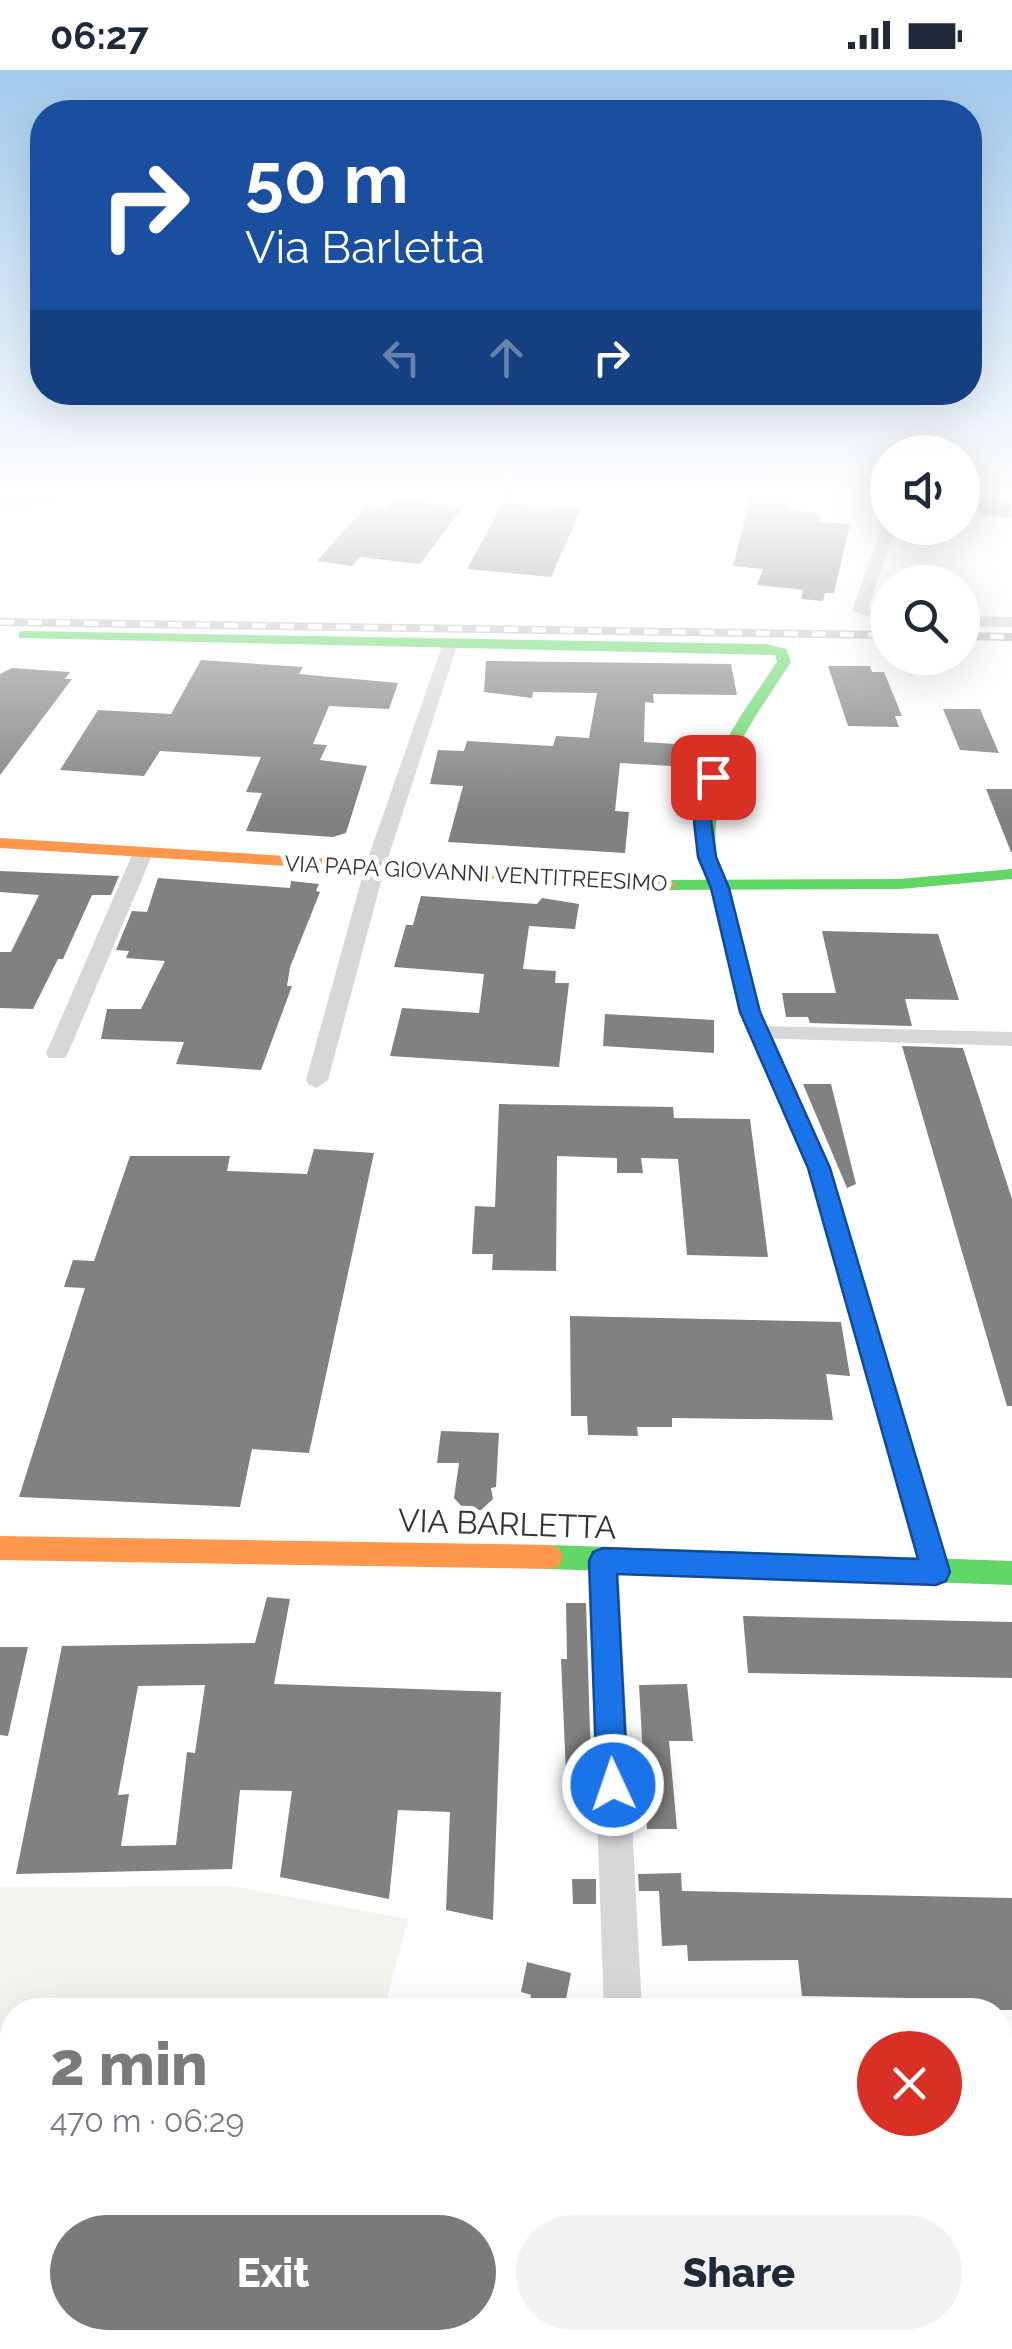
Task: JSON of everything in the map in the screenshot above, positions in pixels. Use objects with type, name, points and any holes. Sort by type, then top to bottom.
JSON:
[{"type":"street","points":[[980,621],[1012,622]]},
{"type":"street","points":[[24,635],[766,648],[781,652],[784,662],[713,777],[702,821],[707,857],[720,888],[750,1012],[819,1168],[936,1572]]},
{"type":"street","points":[[317,1080],[376,867],[450,643]]},
{"type":"street","name":"VIA PAPA GIOVANNI VENTITREESIMO","points":[[0,843],[720,888],[900,884],[1012,874]]},
{"type":"street","points":[[57,1053],[143,853]]},
{"type":"street","points":[[760,1033],[1012,1039]]},
{"type":"street","name":"VIA BARLETTA","points":[[0,1548],[384,1551],[1012,1573]]},
{"type":"street","points":[[603,1561],[622,1998]]},
{"type":"shaded area","points":[[232,1886],[408,1919],[387,1998],[0,1998],[0,1887]]},
{"type":"building","points":[[201,660],[303,667],[299,674],[398,683],[389,709],[329,706],[313,744],[327,745],[320,760],[367,766],[346,833],[333,837],[246,831],[262,793],[246,792],[261,757],[160,751],[144,776],[60,770],[98,710],[171,714]]},
{"type":"building","points":[[486,661],[731,664],[737,695],[653,694],[654,703],[645,702],[644,742],[691,745],[689,767],[620,763],[615,811],[629,812],[625,853],[448,842],[463,786],[430,784],[438,750],[464,751],[467,741],[553,746],[556,736],[589,738],[597,693],[533,692],[532,698],[484,692]]},
{"type":"building","points":[[828,666],[870,666],[870,675],[885,675],[902,716],[895,716],[899,727],[848,726]]},
{"type":"building","points":[[12,668],[70,672],[65,679],[72,679],[0,775],[0,674]]},
{"type":"building","points":[[943,709],[980,709],[999,753],[960,750]]},
{"type":"building","points":[[986,789],[1012,789],[1012,852],[1011,852]]},
{"type":"building","points":[[0,871],[119,876],[111,895],[92,895],[63,959],[58,959],[33,1009],[0,1008],[0,952],[11,952],[39,895],[0,892]]},
{"type":"building","points":[[158,878],[290,888],[291,881],[319,884],[316,891],[320,892],[290,967],[287,986],[292,986],[261,1070],[176,1064],[184,1042],[101,1039],[107,1009],[141,1009],[165,961],[126,958],[129,951],[116,950],[132,911],[147,912]]},
{"type":"building","points":[[421,896],[537,904],[542,898],[579,904],[575,929],[529,926],[523,969],[556,971],[555,983],[569,983],[559,1067],[390,1056],[402,1008],[479,1013],[484,974],[394,967],[406,925],[413,925]]},
{"type":"building","points":[[822,931],[938,934],[959,1000],[905,999],[912,1026],[810,1023],[808,1017],[786,1017],[782,993],[836,993]]},
{"type":"building","points":[[605,1014],[714,1020],[714,1053],[603,1046]]},
{"type":"building","points":[[902,1046],[963,1048],[1012,1199],[1012,1406],[1007,1406]]},
{"type":"building","points":[[803,1084],[831,1084],[856,1184],[847,1188]]},
{"type":"building","points":[[499,1104],[673,1107],[674,1118],[750,1119],[768,1257],[687,1255],[678,1159],[641,1158],[643,1173],[617,1173],[617,1158],[557,1156],[556,1271],[492,1270],[493,1254],[472,1254],[475,1206],[495,1207]]},
{"type":"building","points":[[314,1149],[374,1153],[309,1453],[252,1449],[240,1507],[19,1497],[85,1288],[64,1287],[73,1260],[94,1261],[130,1156],[230,1156],[227,1171],[307,1174]]},
{"type":"building","points":[[570,1316],[841,1322],[850,1376],[826,1374],[833,1420],[672,1418],[672,1427],[637,1427],[638,1436],[588,1435],[587,1416],[571,1416]]},
{"type":"building","points":[[441,1431],[499,1433],[496,1487],[491,1488],[493,1499],[481,1510],[465,1510],[454,1498],[459,1463],[437,1463]]},
{"type":"building","points":[[267,1597],[290,1599],[274,1684],[501,1692],[493,1920],[446,1910],[450,1812],[398,1810],[389,1899],[280,1877],[292,1791],[240,1790],[232,1869],[16,1874],[62,1646],[255,1643]],"holes":[[[205,1685],[195,1753],[187,1752],[176,1845],[121,1846],[129,1794],[118,1795],[138,1686]]]},
{"type":"building","points":[[566,1603],[586,1603],[592,1796],[567,1796],[561,1659],[567,1659]]},
{"type":"building","points":[[743,1616],[1012,1622],[1012,1678],[748,1673]]},
{"type":"building","points":[[0,1647],[28,1647],[8,1736],[0,1735]]},
{"type":"building","points":[[687,1684],[693,1741],[669,1741],[677,1829],[647,1829],[639,1685]]},
{"type":"building","points":[[681,1873],[682,1891],[1012,1898],[1012,1998],[802,1996],[798,1960],[688,1961],[687,1945],[662,1946],[659,1891],[639,1891],[638,1874]]},
{"type":"building","points":[[572,1879],[596,1879],[596,1904],[573,1904]]},
{"type":"building","points":[[527,1962],[571,1973],[566,1998],[530,1998],[521,1992]]},
{"type":"railway","points":[[0,622],[870,635]]},
{"type":"railway","points":[[980,636],[1012,637]]},
{"type":"traffic: fast","points":[[24,635],[766,648],[781,652],[784,662],[739,731],[715,780],[707,806],[708,860]]},
{"type":"traffic: fast","points":[[668,885],[900,884],[1012,874]]},
{"type":"traffic: fast","points":[[549,1557],[1012,1573]]},
{"type":"traffic: slow","points":[[0,843],[668,885]]},
{"type":"traffic: slow","points":[[708,860],[720,888],[750,1012],[819,1168],[936,1572]]},
{"type":"traffic: slow","points":[[0,1548],[549,1557]]},
{"type":"route","points":[[613,1785],[603,1561],[936,1572],[860,1296],[819,1168],[750,1012],[720,888],[707,857],[702,821],[713,777]]}]
